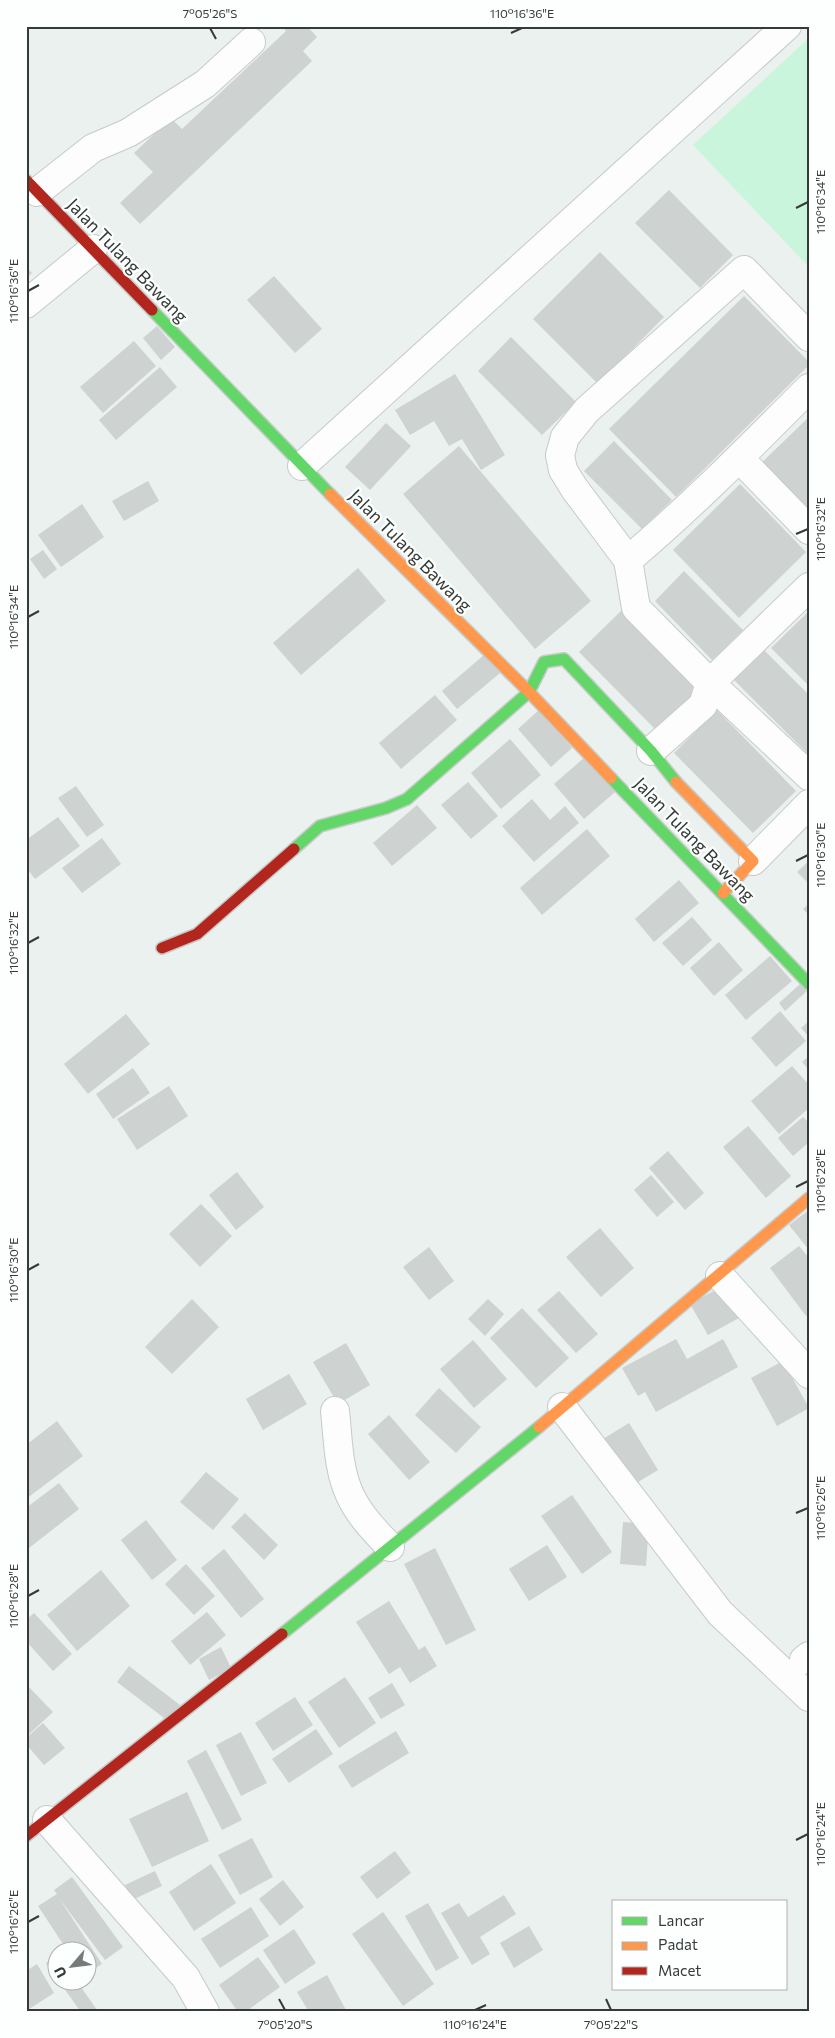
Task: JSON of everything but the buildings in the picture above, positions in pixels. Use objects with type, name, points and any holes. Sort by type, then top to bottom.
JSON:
[{"type":"street","points":[[302,466],[787,26]]},
{"type":"street","points":[[32,186],[93,148],[128,133],[205,84],[251,42]]},
{"type":"street","name":"Jalan Tulang Bawang","points":[[32,186],[302,466],[529,692],[809,984]]},
{"type":"street","points":[[26,304],[92,249]]},
{"type":"street","points":[[807,771],[710,684],[636,608],[628,560],[574,488],[563,470],[560,455],[565,436],[587,410],[744,270],[809,337]]},
{"type":"street","points":[[628,560],[669,525],[740,458],[809,388]]},
{"type":"street","points":[[740,458],[809,530]]},
{"type":"street","points":[[651,751],[703,705],[710,684],[809,587]]},
{"type":"street","points":[[162,948],[197,934],[213,922],[320,826],[336,819],[391,808],[407,799],[529,692],[544,662],[564,659],[651,751],[682,790],[753,861]]},
{"type":"street","points":[[723,893],[809,804]]},
{"type":"street","points":[[205,2012],[186,1978],[37,1828],[390,1547],[562,1407],[720,1276],[809,1198]]},
{"type":"street","points":[[720,1276],[809,1374]]},
{"type":"street","points":[[562,1407],[720,1613],[809,1697]]},
{"type":"street","points":[[335,1411],[342,1470],[350,1494],[365,1520],[390,1547]]},
{"type":"green space","points":[[809,38],[809,267],[693,145]]},
{"type":"traffic: fast","points":[[152,310],[330,494]]},
{"type":"traffic: fast","points":[[294,849],[320,826],[386,808],[407,799],[529,692],[544,662],[564,659],[651,751],[676,782]]},
{"type":"traffic: fast","points":[[611,778],[809,984]]},
{"type":"traffic: fast","points":[[282,1634],[539,1427]]},
{"type":"traffic: slow","points":[[330,494],[529,692],[611,778]]},
{"type":"traffic: slow","points":[[676,782],[753,861],[723,893]]},
{"type":"traffic: slow","points":[[539,1427],[809,1198]]},
{"type":"traffic: jam","points":[[26,180],[152,310]]},
{"type":"traffic: jam","points":[[162,948],[197,934],[294,849]]},
{"type":"traffic: jam","points":[[26,1836],[282,1634]]}]
